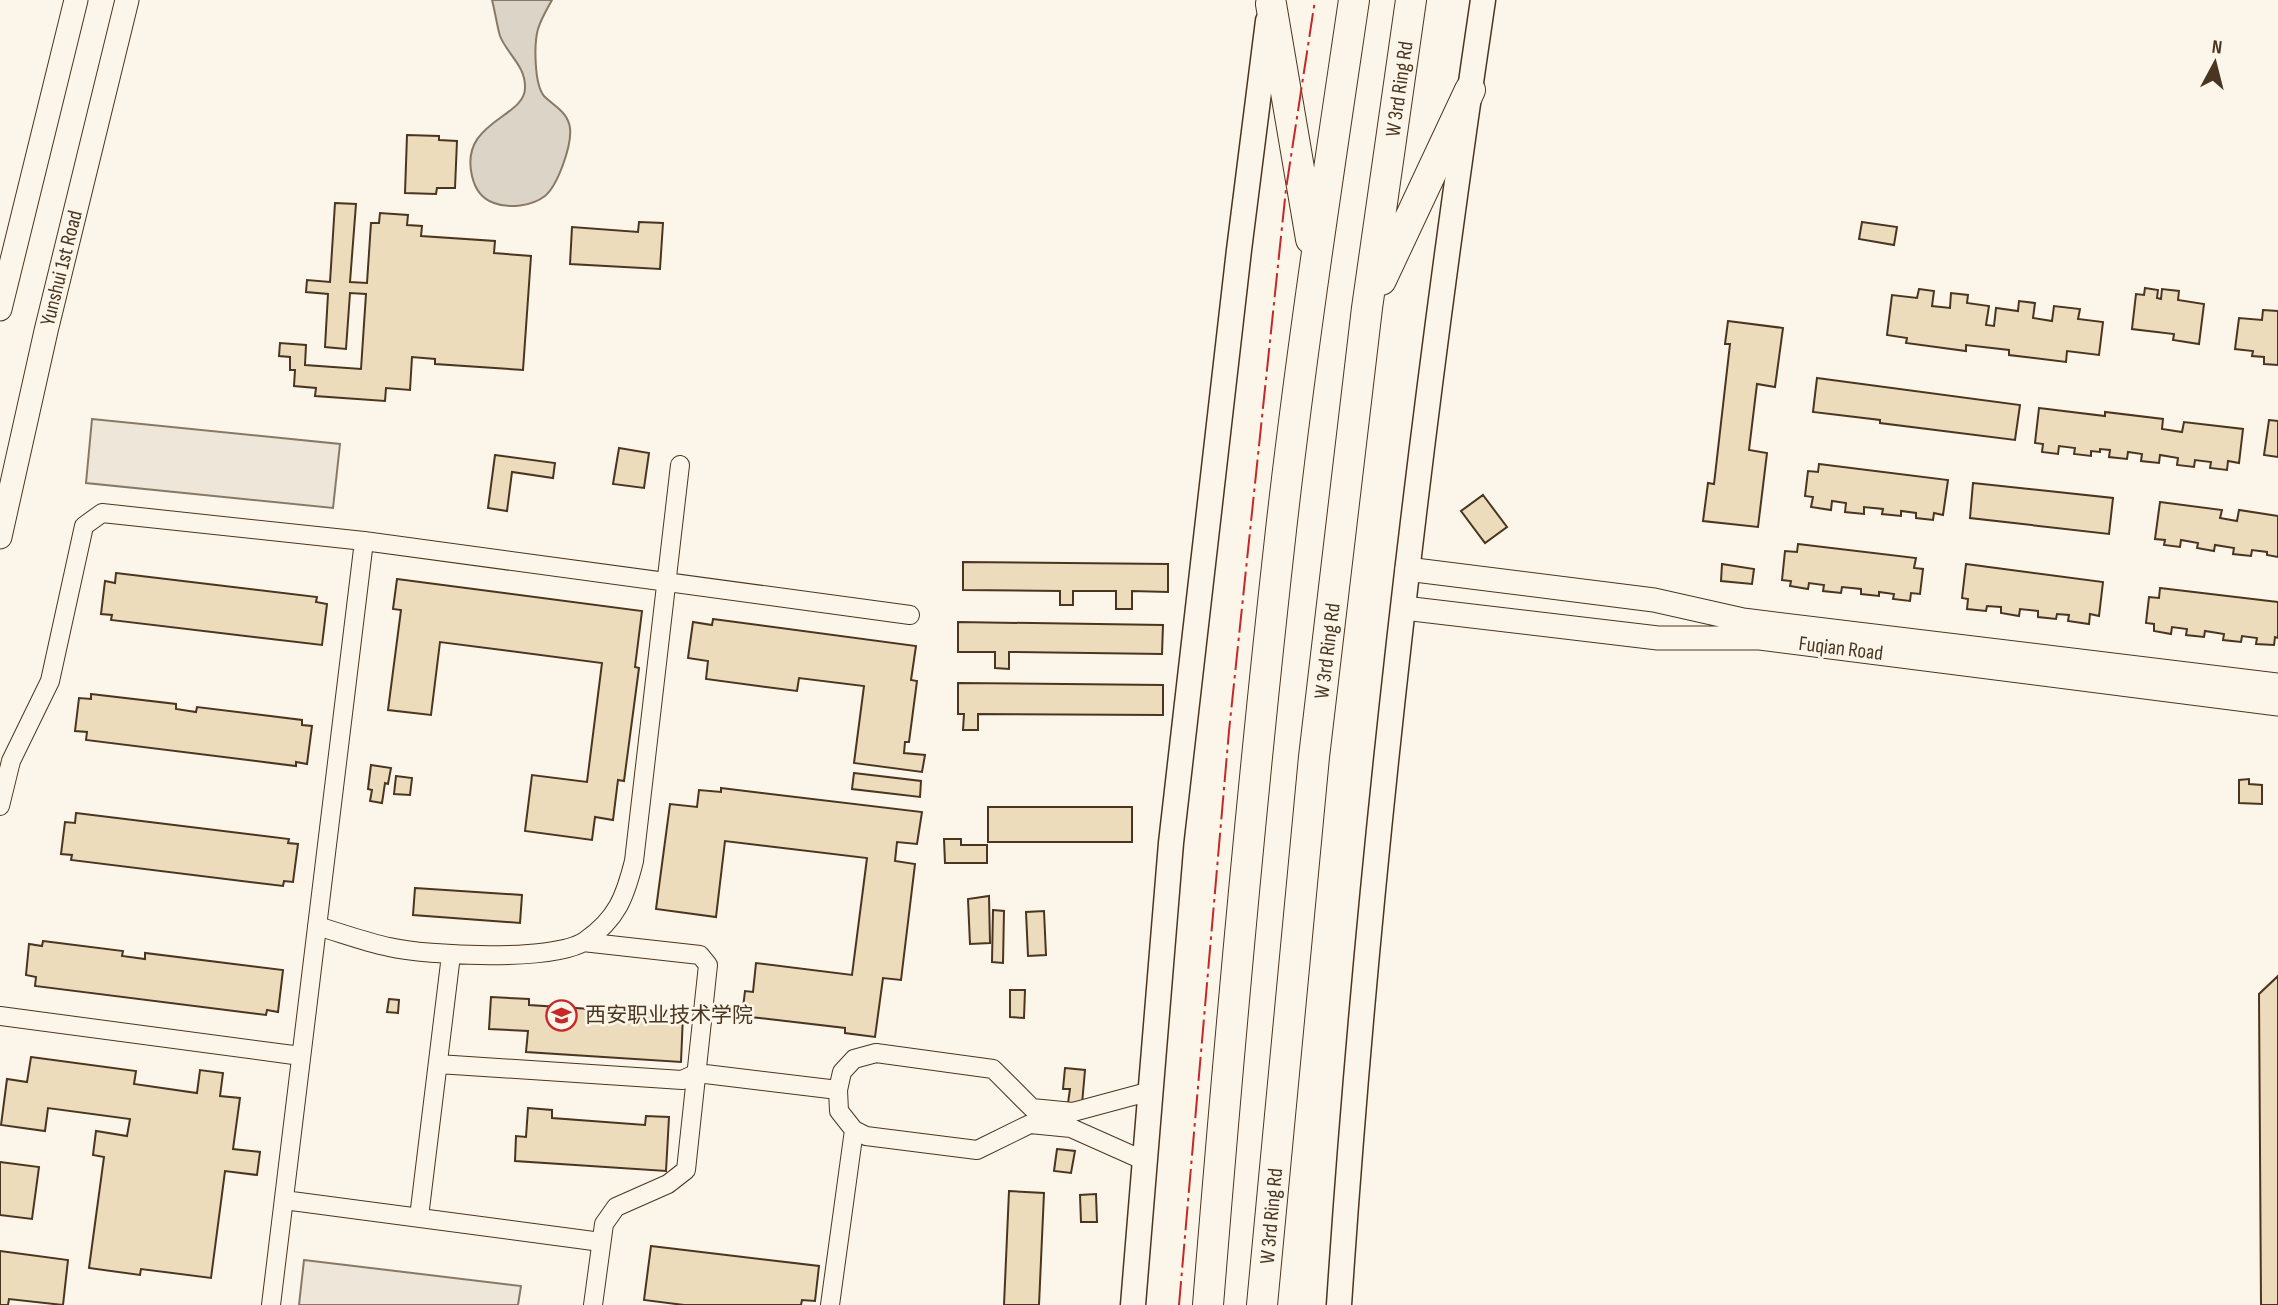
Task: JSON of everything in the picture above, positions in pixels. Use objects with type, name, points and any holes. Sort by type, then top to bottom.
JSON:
[{"type":"highway","points":[[1208,1305],[1231,1012],[1278,556],[1315,265],[1354,0]]},
{"type":"highway","name":"W 3rd Ring Rd","points":[[1262,1305],[1314,757],[1367,308],[1411,0]]},
{"type":"highway","points":[[1271,2],[1315,265]]},
{"type":"highway","points":[[1367,308],[1469,90]]},
{"type":"main road","points":[[1339,1305],[1364,981],[1407,569],[1483,0]]},
{"type":"main road","points":[[1133,1305],[1171,842],[1236,277],[1271,2]]},
{"type":"street","points":[[0,309],[76,0]]},
{"type":"street","name":"Yunshui 1st Road","points":[[0,537],[46,331],[127,0]]},
{"type":"street","points":[[583,942],[612,917],[626,891],[634,861],[680,465]]},
{"type":"street","points":[[0,806],[11,761],[50,681],[84,526],[102,513],[364,541],[909,615]]},
{"type":"street","points":[[271,1305],[364,541]]},
{"type":"street","name":"Fuqian Road","points":[[1407,569],[1654,600],[1743,620],[2278,685]]},
{"type":"street","name":"Fuqian Road","points":[[1404,608],[1658,638],[1760,638],[2278,704]]},
{"type":"street","points":[[317,926],[391,948],[451,955],[528,955],[583,942],[700,955],[708,965],[686,1170],[668,1184],[616,1207],[604,1224],[593,1305]]},
{"type":"street","points":[[419,1217],[451,955]]},
{"type":"street","points":[[0,1016],[301,1056]]},
{"type":"street","points":[[1145,1161],[1071,1128],[1030,1124],[977,1150],[866,1136],[854,1130],[839,1111],[838,1090],[842,1072],[854,1059],[876,1053],[993,1069],[1032,1108],[1073,1112],[1151,1091]]},
{"type":"street","points":[[439,1064],[682,1080],[697,1073],[838,1090]]},
{"type":"street","points":[[830,1305],[854,1130]]},
{"type":"street","points":[[284,1200],[601,1242]]},
{"type":"shaded area","points":[[492,0],[552,0],[538,29],[538,82],[544,96],[564,113],[570,128],[566,154],[550,191],[534,202],[520,205],[500,205],[486,199],[477,189],[472,176],[471,158],[475,143],[483,132],[515,107],[525,88],[522,73],[500,36]]},
{"type":"shaded area","points":[[92,419],[340,444],[333,508],[86,483]]},
{"type":"shaded area","points":[[304,1260],[521,1286],[518,1305],[299,1305]]},
{"type":"building","points":[[407,135],[439,136],[439,140],[457,141],[455,188],[437,188],[436,194],[405,193]]},
{"type":"building","points":[[335,203],[356,204],[350,282],[367,283],[371,223],[379,223],[380,213],[408,215],[407,225],[422,226],[421,236],[495,241],[494,253],[531,256],[523,370],[435,364],[435,359],[412,357],[410,390],[386,388],[385,401],[315,396],[316,388],[294,386],[295,370],[290,370],[290,357],[279,356],[280,343],[306,345],[305,365],[361,369],[366,294],[350,293],[346,349],[325,347],[328,294],[306,292],[307,280],[330,282]]},
{"type":"building","points":[[639,222],[663,223],[660,269],[570,264],[572,227],[638,232]]},
{"type":"building","points":[[1862,222],[1897,227],[1894,245],[1859,239]]},
{"type":"building","points":[[2145,288],[2158,290],[2157,298],[2161,299],[2162,289],[2179,291],[2178,300],[2204,304],[2199,344],[2173,340],[2174,334],[2132,329],[2136,294],[2144,295]]},
{"type":"building","points":[[1919,289],[1934,291],[1932,306],[1950,308],[1951,293],[1968,295],[1967,303],[1989,306],[1986,325],[1994,326],[1996,308],[2018,311],[2019,301],[2035,303],[2033,318],[2052,321],[2054,306],[2080,309],[2078,319],[2103,322],[2099,355],[2067,351],[2066,362],[2009,355],[2009,350],[1966,345],[1966,351],[1906,343],[1907,338],[1887,335],[1892,295],[1917,298]]},
{"type":"building","points":[[2263,310],[2278,311],[2278,365],[2264,364],[2264,357],[2252,356],[2253,351],[2235,349],[2239,318],[2262,320]]},
{"type":"building","points":[[1728,321],[1783,328],[1775,387],[1757,384],[1749,450],[1767,453],[1758,527],[1703,521],[1708,483],[1714,484],[1730,344],[1725,344]]},
{"type":"building","points":[[1817,378],[2020,405],[2015,440],[1813,412]]},
{"type":"building","points":[[2039,408],[2105,416],[2105,412],[2163,419],[2162,429],[2182,432],[2184,422],[2243,429],[2239,463],[2228,461],[2227,470],[2210,468],[2211,462],[2195,460],[2194,467],[2177,465],[2178,458],[2160,455],[2159,463],[2141,461],[2142,454],[2128,452],[2127,459],[2109,457],[2110,450],[2100,449],[2100,452],[2091,451],[2091,456],[2074,454],[2075,448],[2059,446],[2058,454],[2042,452],[2043,444],[2035,443]]},
{"type":"building","points":[[2269,420],[2278,421],[2278,457],[2264,455]]},
{"type":"building","points":[[619,448],[649,453],[644,488],[613,484]]},
{"type":"building","points":[[495,455],[555,463],[553,478],[512,472],[507,511],[488,508]]},
{"type":"building","points":[[1819,464],[1948,480],[1943,515],[1934,513],[1933,520],[1916,518],[1916,513],[1901,511],[1901,516],[1882,514],[1883,509],[1864,507],[1864,514],[1845,512],[1846,503],[1832,501],[1831,510],[1811,507],[1813,497],[1805,496],[1808,471],[1818,472]]},
{"type":"building","points":[[1973,483],[2113,498],[2109,534],[1970,518]]},
{"type":"building","points":[[1483,495],[1507,527],[1485,543],[1461,511]]},
{"type":"building","points":[[2160,502],[2222,510],[2220,518],[2237,521],[2239,510],[2278,516],[2278,557],[2252,550],[2251,556],[2233,554],[2234,548],[2215,545],[2214,551],[2197,548],[2198,543],[2181,540],[2180,547],[2164,545],[2165,540],[2155,539]]},
{"type":"building","points":[[1798,544],[1916,558],[1914,568],[1923,569],[1920,594],[1911,593],[1910,601],[1893,599],[1894,594],[1861,594],[1861,589],[1842,587],[1841,593],[1823,591],[1824,585],[1809,583],[1808,589],[1790,586],[1791,581],[1782,580],[1785,551],[1797,552]]},
{"type":"building","points":[[963,562],[1168,564],[1168,592],[1132,591],[1132,609],[1116,609],[1116,591],[1073,591],[1073,605],[1060,605],[1060,591],[963,590]]},
{"type":"building","points":[[1722,564],[1754,569],[1752,584],[1721,581]]},
{"type":"building","points":[[1966,564],[2103,582],[2099,616],[2090,614],[2089,624],[2068,621],[2069,615],[2057,614],[2056,619],[2038,617],[2038,611],[2020,609],[2019,616],[2001,613],[2001,607],[1987,606],[1986,611],[1967,609],[1968,599],[1962,598]]},
{"type":"building","points":[[116,573],[317,597],[316,602],[327,604],[322,645],[111,620],[112,615],[101,614],[105,581],[115,583]]},
{"type":"building","points":[[397,579],[642,611],[635,667],[639,668],[624,781],[618,780],[613,820],[595,817],[592,840],[525,831],[532,775],[587,782],[602,663],[440,642],[431,715],[388,710],[401,610],[393,609]]},
{"type":"building","points":[[2160,588],[2278,602],[2278,638],[2275,637],[2274,645],[2256,644],[2257,638],[2242,636],[2241,642],[2223,640],[2224,634],[2205,631],[2204,637],[2186,635],[2187,629],[2172,627],[2171,634],[2154,631],[2154,624],[2146,623],[2149,597],[2159,598]]},
{"type":"building","points":[[713,619],[916,646],[911,680],[917,681],[909,742],[905,742],[904,753],[925,755],[922,772],[854,763],[864,686],[799,678],[797,691],[706,679],[708,661],[688,658],[693,622],[712,625]]},
{"type":"building","points":[[958,622],[1163,625],[1162,654],[1009,652],[1009,669],[995,668],[995,652],[958,652]]},
{"type":"building","points":[[958,683],[1163,685],[1163,715],[978,714],[978,730],[963,730],[964,714],[958,714]]},
{"type":"building","points":[[91,694],[176,704],[176,709],[196,712],[197,707],[302,720],[302,725],[312,726],[307,764],[296,762],[296,766],[86,740],[87,732],[75,731],[79,698],[91,699]]},
{"type":"building","points":[[371,765],[391,768],[382,803],[370,801],[372,790],[368,789]]},
{"type":"building","points":[[854,773],[921,781],[920,797],[852,789]]},
{"type":"building","points":[[396,776],[412,778],[410,795],[394,794]]},
{"type":"building","points":[[2249,779],[2249,784],[2262,785],[2262,804],[2239,803],[2239,780]]},
{"type":"building","points":[[721,788],[922,812],[917,844],[897,842],[895,861],[915,864],[901,980],[883,978],[875,1037],[845,1033],[845,1028],[742,1016],[745,991],[753,992],[756,963],[852,975],[867,858],[725,841],[716,917],[656,909],[670,804],[697,807],[699,790],[721,792]]},
{"type":"building","points":[[988,807],[1132,807],[1132,842],[988,842]]},
{"type":"building","points":[[76,813],[289,839],[288,843],[298,844],[293,882],[284,881],[283,886],[71,860],[72,855],[61,854],[65,822],[75,823]]},
{"type":"building","points":[[944,839],[961,839],[961,845],[987,845],[987,863],[945,863]]},
{"type":"building","points":[[415,888],[522,895],[520,923],[413,915]]},
{"type":"building","points":[[989,896],[990,943],[970,944],[968,899]]},
{"type":"building","points":[[993,910],[1004,911],[1003,963],[992,962]]},
{"type":"building","points":[[1044,911],[1046,955],[1028,956],[1026,912]]},
{"type":"building","points":[[43,941],[123,951],[122,956],[145,959],[145,953],[283,970],[278,1012],[267,1010],[266,1015],[35,986],[36,977],[26,975],[29,944],[42,946]]},
{"type":"building","points":[[2278,976],[2278,1305],[2261,1305],[2259,994]]},
{"type":"building","points":[[1010,990],[1025,990],[1024,1018],[1010,1017]]},
{"type":"building","points":[[491,997],[529,999],[529,1005],[683,1015],[681,1062],[526,1052],[528,1031],[489,1029]]},
{"type":"building","points":[[389,999],[399,1000],[398,1013],[387,1012]]},
{"type":"building","points":[[31,1057],[136,1071],[134,1084],[197,1093],[200,1070],[223,1073],[220,1096],[240,1098],[233,1149],[260,1152],[257,1175],[225,1171],[211,1278],[141,1269],[140,1275],[89,1268],[104,1157],[93,1155],[96,1131],[127,1136],[130,1119],[48,1108],[45,1131],[1,1125],[7,1079],[27,1082]]},
{"type":"building","points":[[1065,1068],[1085,1070],[1082,1104],[1068,1103],[1070,1089],[1063,1089]]},
{"type":"building","points":[[528,1108],[552,1110],[552,1118],[645,1125],[646,1116],[669,1117],[666,1171],[515,1161],[516,1136],[526,1137]]},
{"type":"building","points":[[1057,1149],[1075,1151],[1071,1173],[1054,1171]]},
{"type":"building","points":[[0,1162],[39,1167],[32,1219],[0,1215]]},
{"type":"building","points":[[1009,1191],[1044,1193],[1039,1305],[1004,1305]]},
{"type":"building","points":[[1096,1194],[1097,1222],[1081,1222],[1080,1195]]},
{"type":"building","points":[[651,1246],[819,1266],[815,1301],[802,1300],[801,1305],[684,1305],[644,1300]]},
{"type":"building","points":[[0,1251],[68,1260],[63,1305],[9,1299],[8,1305],[0,1305]]},
{"type":"power","points":[[1179,1305],[1229,731],[1286,189],[1315,0]]},
{"type":"place","name":"西安职业技术学院","points":[[562,1015]]}]
